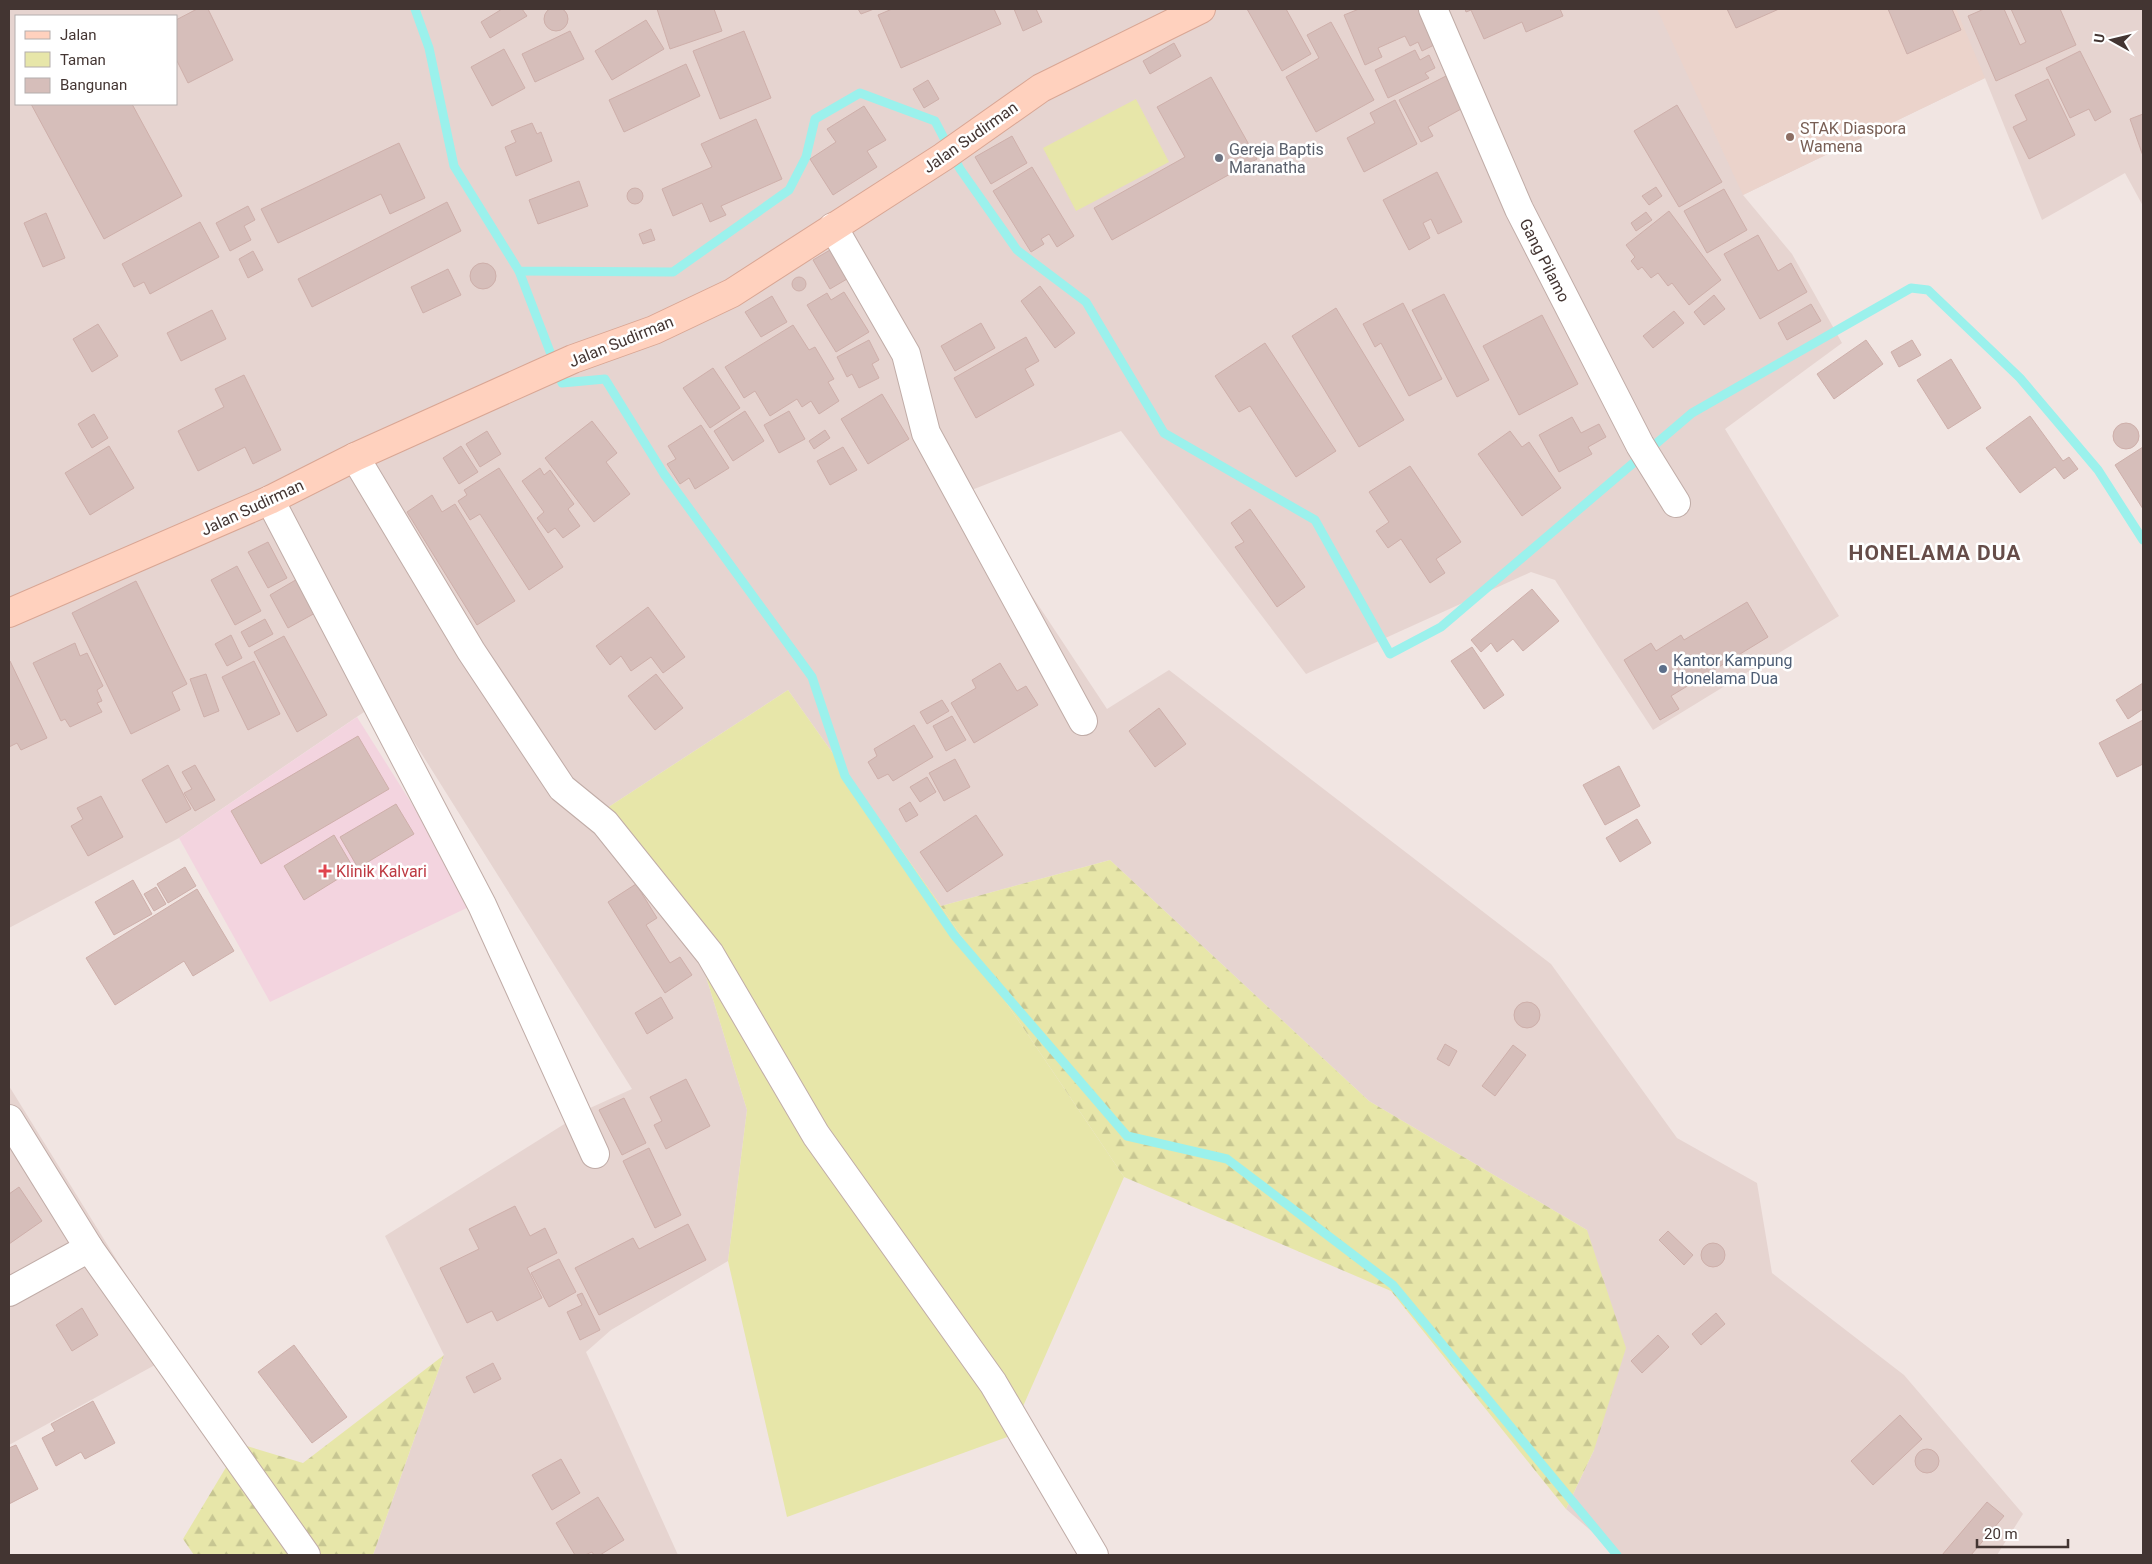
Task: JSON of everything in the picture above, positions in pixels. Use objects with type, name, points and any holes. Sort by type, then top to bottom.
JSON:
[{"type":"street","name":"Jalan Sudirman","points":[[9,613],[270,500],[356,457],[573,359],[654,330],[732,293],[943,158],[1041,88],[1201,9]]},
{"type":"street","name":"Gang Pilamo","points":[[1433,9],[1519,209],[1645,453],[1676,503]]},
{"type":"street","points":[[833,227],[906,354],[926,433],[1084,721]]},
{"type":"street","points":[[356,457],[472,651],[562,788],[605,823],[710,954],[816,1134],[994,1383],[1094,1555]]},
{"type":"street","points":[[270,500],[482,905],[595,1154]]},
{"type":"street","points":[[9,1119],[89,1248],[306,1555]]},
{"type":"street","points":[[9,1292],[89,1248]]},
{"type":"shaded area","points":[[9,9],[2143,9],[2143,206],[2125,173],[2042,220],[1985,78],[1743,195],[1792,254],[1842,343],[1725,429],[1839,616],[1653,730],[1555,580],[1531,572],[1306,674],[1121,431],[964,493],[1107,709],[1169,670],[1551,964],[1677,1138],[1757,1183],[1772,1273],[1904,1375],[2023,1514],[1997,1555],[1619,1555],[1566,1509],[1594,1450],[1587,1230],[1369,1101],[1110,860],[941,906],[788,690],[607,808],[704,970],[747,1110],[728,1261],[611,1330],[586,1352],[678,1555],[373,1555],[444,1355],[385,1236],[590,1108],[632,1089],[386,697],[179,838],[9,928]]},
{"type":"shaded area","name":"STAK Diaspora Wamena","points":[[1657,9],[1956,9],[1985,78],[1743,195]]},
{"type":"shaded area","name":"Klinik Kalvari","points":[[357,717],[475,904],[270,1002],[179,838]]},
{"type":"shaded area","points":[[9,1086],[175,1354],[9,1445]]},
{"type":"green space","points":[[1136,99],[1169,162],[1076,211],[1043,148]]},
{"type":"green space","points":[[788,690],[941,906],[1124,1177],[1010,1436],[787,1517],[728,1261],[747,1110],[704,970],[607,808]]},
{"type":"green space","points":[[1110,860],[1369,1101],[1587,1230],[1626,1348],[1594,1450],[1566,1509],[1391,1291],[1124,1177],[941,906]]},
{"type":"green space","points":[[444,1355],[373,1555],[194,1555],[183,1539],[240,1444],[303,1463]]},
{"type":"building","points":[[556,7],[561,8],[567,14],[567,24],[561,30],[556,31],[551,30],[545,24],[544,19],[545,14],[551,8]]},
{"type":"building","points":[[197,9],[208,9],[233,60],[188,83],[178,63],[178,19]]},
{"type":"building","points":[[502,9],[522,9],[527,16],[490,38],[481,22]]},
{"type":"building","points":[[657,9],[714,9],[722,31],[670,49]]},
{"type":"building","points":[[858,9],[874,9],[861,14]]},
{"type":"building","points":[[892,9],[994,9],[1001,24],[901,68],[878,15]]},
{"type":"building","points":[[1014,9],[1036,9],[1042,22],[1023,31]]},
{"type":"building","points":[[1247,9],[1286,9],[1311,54],[1282,71]]},
{"type":"building","points":[[1359,9],[1418,9],[1434,45],[1422,51],[1418,42],[1410,46],[1405,36],[1378,48],[1382,57],[1365,65],[1344,15]]},
{"type":"building","points":[[1465,9],[1560,9],[1563,16],[1526,32],[1522,22],[1484,39],[1471,10],[1466,12]]},
{"type":"building","points":[[1727,9],[1779,9],[1736,28]]},
{"type":"building","points":[[1888,9],[1952,9],[1961,30],[1907,54]]},
{"type":"building","points":[[1984,9],[2004,9],[2020,45],[2026,42],[2011,9],[2060,9],[2076,45],[1996,81],[1968,16]]},
{"type":"building","points":[[646,20],[664,49],[612,80],[595,51]]},
{"type":"building","points":[[1331,22],[1374,100],[1316,132],[1286,77],[1319,58],[1307,35]]},
{"type":"building","points":[[570,31],[584,59],[535,82],[522,54]]},
{"type":"building","points":[[744,31],[771,98],[720,119],[693,51]]},
{"type":"building","points":[[1174,43],[1181,56],[1150,74],[1143,61]]},
{"type":"building","points":[[504,49],[525,88],[492,106],[471,67]]},
{"type":"building","points":[[1415,50],[1420,60],[1429,55],[1435,68],[1425,73],[1429,78],[1388,98],[1375,70]]},
{"type":"building","points":[[2080,51],[2111,112],[2095,121],[2089,109],[2070,118],[2046,68]]},
{"type":"building","points":[[686,64],[700,96],[624,132],[609,100]]},
{"type":"building","points":[[1446,76],[1463,108],[1428,127],[1433,136],[1421,142],[1399,100]]},
{"type":"building","name":"Gereja Baptis Maranatha","points":[[1211,77],[1257,159],[1112,240],[1094,208],[1185,157],[1157,107]]},
{"type":"building","points":[[2048,79],[2075,135],[2029,159],[2013,127],[2027,120],[2015,95]]},
{"type":"building","points":[[928,80],[939,99],[924,108],[913,89]]},
{"type":"building","points":[[1395,100],[1417,144],[1364,172],[1347,138],[1375,123],[1370,113]]},
{"type":"building","points":[[32,105],[133,105],[182,196],[104,239]]},
{"type":"building","points":[[1677,105],[1722,182],[1679,207],[1634,131]]},
{"type":"building","points":[[864,106],[886,140],[867,151],[877,167],[833,195],[810,159],[836,142],[827,129]]},
{"type":"building","points":[[2143,114],[2143,156],[2130,119]]},
{"type":"building","points":[[756,119],[782,179],[721,206],[726,215],[710,222],[702,203],[673,216],[662,189],[712,167],[701,144]]},
{"type":"building","points":[[532,123],[537,134],[541,132],[552,161],[516,176],[505,147],[516,142],[511,131]]},
{"type":"building","points":[[1012,136],[1027,163],[991,184],[975,157]]},
{"type":"building","points":[[399,143],[425,198],[390,214],[381,194],[278,243],[261,209]]},
{"type":"building","points":[[1032,167],[1074,236],[1057,247],[1049,234],[1041,239],[1044,244],[1031,252],[993,191]]},
{"type":"building","points":[[1437,172],[1462,222],[1438,234],[1431,219],[1423,223],[1430,238],[1409,250],[1383,200]]},
{"type":"building","points":[[579,181],[588,206],[538,224],[529,200]]},
{"type":"building","points":[[1656,187],[1662,196],[1649,205],[1642,196]]},
{"type":"building","points":[[632,188],[638,188],[643,193],[641,202],[632,204],[627,199],[627,193]]},
{"type":"building","points":[[1724,189],[1747,230],[1707,253],[1684,211]]},
{"type":"building","points":[[447,202],[461,231],[312,307],[298,279]]},
{"type":"building","points":[[248,206],[255,220],[244,226],[251,240],[230,251],[216,223]]},
{"type":"building","points":[[1669,211],[1721,280],[1689,305],[1672,283],[1668,286],[1658,273],[1651,278],[1642,267],[1638,270],[1631,261],[1635,257],[1626,245]]},
{"type":"building","points":[[1646,212],[1652,220],[1636,231],[1631,223]]},
{"type":"building","points":[[46,213],[65,258],[43,267],[24,223]]},
{"type":"building","points":[[200,222],[219,257],[150,294],[144,282],[134,287],[122,264]]},
{"type":"building","points":[[651,229],[655,240],[643,244],[639,234]]},
{"type":"building","points":[[1758,235],[1778,271],[1791,263],[1807,292],[1760,319],[1724,254]]},
{"type":"building","points":[[830,250],[847,279],[830,289],[813,260]]},
{"type":"building","points":[[253,251],[263,270],[248,278],[239,259]]},
{"type":"building","points":[[483,263],[492,267],[496,276],[492,285],[483,289],[474,285],[470,276],[474,267]]},
{"type":"building","points":[[448,269],[461,295],[423,313],[411,287]]},
{"type":"building","points":[[799,277],[804,279],[806,284],[804,289],[799,291],[794,289],[792,284],[794,279]]},
{"type":"building","points":[[1040,286],[1075,333],[1055,348],[1021,301]]},
{"type":"building","points":[[844,292],[869,332],[836,352],[807,305],[827,293],[831,300]]},
{"type":"building","points":[[1444,294],[1489,380],[1457,397],[1412,310]]},
{"type":"building","points":[[1714,295],[1725,309],[1704,325],[1694,312]]},
{"type":"building","points":[[772,296],[787,322],[761,337],[745,312]]},
{"type":"building","points":[[1403,303],[1442,379],[1409,396],[1381,343],[1375,347],[1363,324]]},
{"type":"building","points":[[1811,304],[1821,321],[1787,340],[1778,323]]},
{"type":"building","points":[[1336,308],[1404,420],[1359,447],[1292,336]]},
{"type":"building","points":[[212,310],[226,339],[181,361],[167,333]]},
{"type":"building","points":[[1674,311],[1684,323],[1653,348],[1643,336]]},
{"type":"building","points":[[1542,315],[1578,384],[1519,415],[1483,346]]},
{"type":"building","points":[[981,323],[995,348],[955,371],[941,346]]},
{"type":"building","points":[[98,324],[118,356],[92,372],[73,339]]},
{"type":"building","points":[[793,325],[809,350],[815,347],[834,379],[828,382],[839,401],[819,414],[811,401],[802,407],[797,399],[770,416],[755,391],[744,398],[725,367]]},
{"type":"building","points":[[1026,337],[1039,361],[1025,369],[1034,385],[976,418],[954,378]]},
{"type":"building","points":[[869,340],[879,360],[872,364],[879,378],[859,388],[852,374],[847,377],[837,357]]},
{"type":"building","points":[[1866,340],[1883,364],[1834,399],[1817,374]]},
{"type":"building","points":[[1912,340],[1921,355],[1899,367],[1891,352]]},
{"type":"building","points":[[1265,343],[1336,451],[1296,477],[1250,406],[1239,412],[1215,376]]},
{"type":"building","points":[[1951,359],[1981,408],[1948,429],[1917,380]]},
{"type":"building","points":[[713,368],[740,408],[710,428],[683,388]]},
{"type":"building","points":[[244,375],[281,450],[253,464],[245,447],[198,471],[178,431],[224,407],[215,389]]},
{"type":"building","points":[[882,394],[909,439],[868,464],[841,419]]},
{"type":"building","points":[[745,411],[764,441],[733,461],[714,431]]},
{"type":"building","points":[[789,411],[805,439],[779,453],[764,425]]},
{"type":"building","points":[[94,414],[108,438],[92,448],[78,424]]},
{"type":"building","points":[[2030,416],[2063,461],[2069,457],[2078,469],[2064,479],[2055,467],[2020,493],[1986,448]]},
{"type":"building","points":[[1572,417],[1581,433],[1599,424],[1606,437],[1588,447],[1592,454],[1559,472],[1539,435]]},
{"type":"building","points":[[592,421],[617,453],[606,462],[630,494],[594,522],[545,458]]},
{"type":"building","points":[[2126,423],[2135,427],[2139,436],[2135,445],[2126,449],[2117,445],[2113,436],[2117,427]]},
{"type":"building","points":[[701,425],[729,468],[695,489],[689,478],[680,484],[667,464],[676,459],[668,446]]},
{"type":"building","points":[[825,430],[830,438],[814,449],[809,441]]},
{"type":"building","points":[[487,431],[501,454],[480,467],[466,444]]},
{"type":"building","points":[[1510,431],[1522,447],[1529,442],[1561,488],[1522,516],[1478,454]]},
{"type":"building","points":[[109,446],[134,488],[90,515],[65,473]]},
{"type":"building","points":[[461,446],[478,472],[459,484],[443,458]]},
{"type":"building","points":[[843,447],[857,470],[830,485],[817,461]]},
{"type":"building","points":[[2143,447],[2143,509],[2115,465]]},
{"type":"building","points":[[1410,466],[1461,542],[1436,559],[1445,573],[1430,583],[1401,539],[1388,548],[1376,531],[1389,522],[1369,492]]},
{"type":"building","points":[[499,468],[563,567],[529,590],[480,514],[470,520],[458,501],[467,495],[464,490]]},
{"type":"building","points":[[540,468],[544,475],[550,470],[574,504],[568,509],[580,526],[563,538],[555,528],[548,533],[537,518],[544,512],[522,481]]},
{"type":"building","points":[[432,495],[442,512],[455,504],[515,601],[477,625],[407,512]]},
{"type":"building","points":[[1250,509],[1305,587],[1277,607],[1235,547],[1244,542],[1231,523]]},
{"type":"building","points":[[268,542],[287,578],[268,588],[248,552]]},
{"type":"building","points":[[237,566],[261,611],[235,625],[211,580]]},
{"type":"building","points":[[299,578],[317,612],[288,628],[270,595]]},
{"type":"building","points":[[136,581],[187,684],[172,692],[180,710],[131,734],[72,613]]},
{"type":"building","points":[[1532,589],[1559,621],[1523,651],[1513,639],[1497,652],[1491,643],[1481,652],[1471,640]]},
{"type":"building","points":[[1747,602],[1768,637],[1671,696],[1679,709],[1660,720],[1624,660],[1651,643],[1656,651],[1681,635],[1684,640]]},
{"type":"building","points":[[648,607],[685,657],[663,673],[651,657],[631,671],[621,656],[610,665],[596,646]]},
{"type":"building","points":[[265,619],[273,634],[249,647],[241,632]]},
{"type":"building","points":[[231,635],[242,658],[227,666],[215,644]]},
{"type":"building","points":[[284,636],[327,715],[297,732],[254,652]]},
{"type":"building","points":[[75,643],[80,656],[87,653],[103,686],[97,690],[102,701],[97,703],[102,712],[70,727],[65,719],[61,721],[33,663]]},
{"type":"building","points":[[1472,647],[1504,695],[1484,709],[1451,661]]},
{"type":"building","points":[[9,661],[47,738],[21,750],[17,743],[9,747]]},
{"type":"building","points":[[254,661],[280,714],[248,730],[222,677]]},
{"type":"building","points":[[1000,663],[1017,691],[1026,686],[1038,705],[974,743],[951,703],[976,688],[972,680]]},
{"type":"building","points":[[206,674],[219,711],[204,717],[190,679]]},
{"type":"building","points":[[656,674],[683,708],[655,730],[628,696]]},
{"type":"building","points":[[2143,683],[2143,709],[2128,719],[2116,700]]},
{"type":"building","points":[[942,700],[949,711],[927,724],[920,712]]},
{"type":"building","points":[[1159,708],[1186,744],[1155,767],[1129,731]]},
{"type":"building","points":[[952,716],[966,740],[946,751],[933,726]]},
{"type":"building","points":[[2143,720],[2143,764],[2117,777],[2099,743]]},
{"type":"building","points":[[914,725],[933,757],[893,781],[888,774],[878,779],[868,762],[877,756],[874,749]]},
{"type":"building","name":"Klinik Kalvari","points":[[358,736],[389,789],[261,864],[231,811]]},
{"type":"building","points":[[955,759],[970,787],[944,801],[929,773]]},
{"type":"building","points":[[168,765],[191,809],[166,823],[142,780]]},
{"type":"building","points":[[195,765],[215,800],[195,811],[184,793],[192,789],[182,772]]},
{"type":"building","points":[[1619,766],[1640,806],[1605,825],[1583,785]]},
{"type":"building","points":[[927,777],[936,792],[920,802],[910,787]]},
{"type":"building","points":[[101,796],[123,837],[88,856],[71,826],[83,819],[77,808]]},
{"type":"building","points":[[910,802],[918,815],[906,822],[899,809]]},
{"type":"building","points":[[396,804],[414,834],[358,868],[340,837]]},
{"type":"building","points":[[976,815],[1003,855],[947,892],[920,852]]},
{"type":"building","points":[[1637,819],[1651,843],[1620,862],[1606,838]]},
{"type":"building","points":[[334,835],[354,869],[304,900],[284,866]]},
{"type":"building","points":[[185,867],[196,886],[168,903],[157,884]]},
{"type":"building","points":[[133,880],[152,914],[114,935],[95,902]]},
{"type":"building","points":[[636,884],[657,918],[646,925],[670,963],[680,957],[692,975],[665,993],[608,902]]},
{"type":"building","points":[[156,887],[166,904],[154,911],[144,894]]},
{"type":"building","points":[[197,889],[234,951],[193,976],[184,961],[115,1005],[86,958]]},
{"type":"building","points":[[661,997],[673,1018],[647,1034],[635,1013]]},
{"type":"building","points":[[1527,1002],[1536,1006],[1540,1015],[1536,1024],[1527,1028],[1518,1024],[1514,1015],[1518,1006]]},
{"type":"building","points":[[1445,1044],[1457,1051],[1449,1066],[1437,1059]]},
{"type":"building","points":[[1513,1045],[1526,1055],[1495,1096],[1482,1086]]},
{"type":"building","points":[[686,1079],[710,1126],[666,1149],[654,1125],[662,1121],[650,1097]]},
{"type":"building","points":[[624,1098],[646,1143],[622,1155],[599,1110]]},
{"type":"building","points":[[649,1148],[681,1215],[655,1228],[623,1161]]},
{"type":"building","points":[[19,1187],[42,1221],[9,1244],[9,1194]]},
{"type":"building","points":[[515,1206],[530,1236],[545,1228],[557,1253],[527,1268],[542,1298],[497,1321],[492,1311],[467,1323],[440,1268],[479,1249],[469,1229]]},
{"type":"building","points":[[688,1224],[706,1260],[599,1315],[575,1268],[633,1238],[639,1249]]},
{"type":"building","points":[[1668,1231],[1693,1255],[1684,1265],[1659,1240]]},
{"type":"building","points":[[1713,1243],[1722,1246],[1725,1255],[1722,1264],[1713,1267],[1704,1264],[1701,1255],[1704,1246]]},
{"type":"building","points":[[559,1259],[576,1292],[549,1307],[531,1273]]},
{"type":"building","points":[[582,1293],[600,1330],[580,1340],[567,1312],[582,1305],[577,1295]]},
{"type":"building","points":[[82,1308],[98,1335],[72,1351],[56,1325]]},
{"type":"building","points":[[1716,1313],[1725,1324],[1701,1345],[1692,1334]]},
{"type":"building","points":[[1658,1335],[1669,1347],[1642,1373],[1631,1361]]},
{"type":"building","points":[[294,1345],[347,1417],[312,1443],[258,1372]]},
{"type":"building","points":[[493,1363],[501,1379],[474,1393],[466,1377]]},
{"type":"building","points":[[93,1401],[115,1443],[85,1459],[81,1452],[56,1466],[42,1438],[55,1431],[51,1424]]},
{"type":"building","points":[[1900,1415],[1922,1439],[1873,1485],[1851,1461]]},
{"type":"building","points":[[16,1445],[38,1489],[9,1504],[9,1448]]},
{"type":"building","points":[[1927,1449],[1936,1452],[1939,1461],[1936,1470],[1927,1473],[1918,1470],[1915,1461],[1918,1452]]},
{"type":"building","points":[[561,1459],[580,1493],[552,1510],[532,1475]]},
{"type":"building","points":[[598,1497],[624,1540],[600,1555],[594,1555],[592,1552],[585,1555],[575,1555],[556,1523]]},
{"type":"building","points":[[1987,1502],[2004,1516],[1971,1555],[1942,1555]]},
{"type":"waterway","points":[[415,9],[429,48],[454,166],[519,271],[673,272],[789,190],[806,157],[815,119],[860,93],[935,121],[960,169],[1017,250],[1086,302],[1164,433],[1315,520],[1390,654],[1441,627],[1692,413],[1911,288],[1928,290],[2020,378],[2098,470],[2143,540]]},
{"type":"waterway","points":[[519,271],[562,383],[605,379],[664,474],[812,677],[845,776],[954,935],[1127,1136],[1227,1159],[1393,1285],[1617,1555]]},
{"type":"place","name":"STAK Diaspora Wamena","points":[[1790,137]]},
{"type":"place","name":"Gereja Baptis Maranatha","points":[[1219,158]]},
{"type":"place","name":"Kantor Kampung Honelama Dua","points":[[1663,669]]},
{"type":"place","name":"Klinik Kalvari","points":[[325,871]]},
{"type":"district","name":"HONELAMA DUA","points":[[1935,553]]}]
